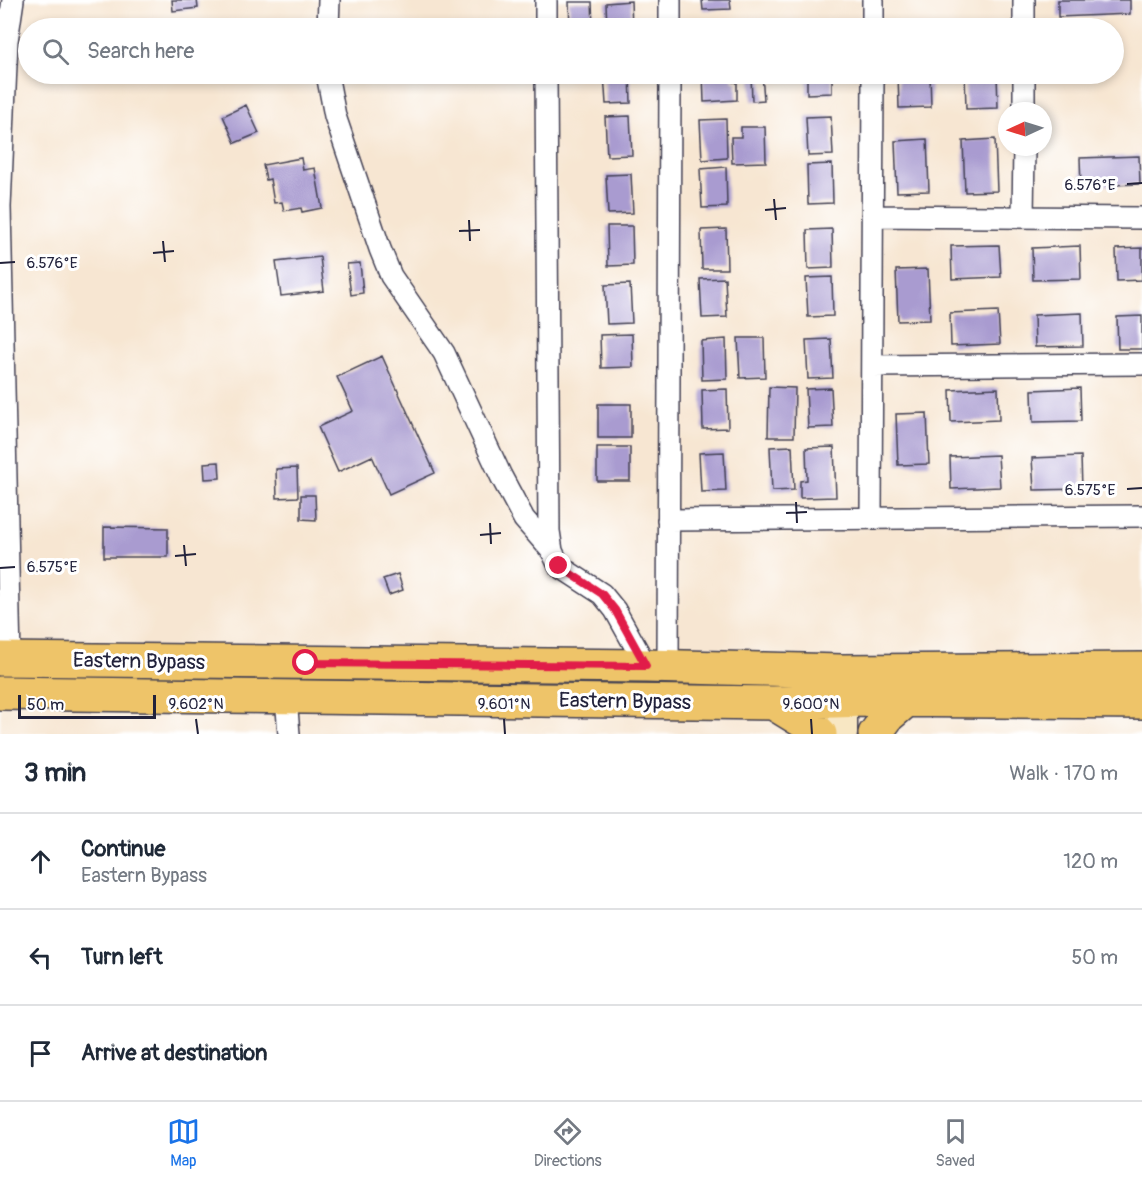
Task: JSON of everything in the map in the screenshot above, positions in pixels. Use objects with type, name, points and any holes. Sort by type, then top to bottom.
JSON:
[{"type":"main road","name":"Eastern Bypass","points":[[5,659],[657,666],[854,685],[1142,669]]},
{"type":"main road","name":"Eastern Bypass","points":[[0,693],[774,703],[854,685],[907,700],[1142,702]]},
{"type":"main road","points":[[875,734],[888,716],[907,700]]},
{"type":"main road","points":[[774,703],[820,734]]},
{"type":"street","points":[[5,659],[0,207],[7,41],[13,0]]},
{"type":"street","points":[[328,18],[329,0]]},
{"type":"street","points":[[546,0],[546,18]]},
{"type":"street","points":[[670,0],[670,18]]},
{"type":"street","points":[[873,0],[873,18]]},
{"type":"street","points":[[1024,0],[1024,18]]},
{"type":"street","points":[[329,84],[335,116],[391,276],[444,353],[501,476],[524,519],[552,551],[559,566],[602,594],[657,666]]},
{"type":"street","points":[[546,84],[549,531],[552,551]]},
{"type":"street","points":[[657,666],[668,520],[670,84]]},
{"type":"street","points":[[871,518],[873,84]]},
{"type":"street","points":[[1024,84],[1024,102]]},
{"type":"street","points":[[1023,217],[1024,156]]},
{"type":"street","points":[[872,216],[1142,218]]},
{"type":"street","points":[[872,366],[1142,364]]},
{"type":"street","points":[[668,520],[1142,516]]},
{"type":"street","points":[[842,734],[854,685]]},
{"type":"street","points":[[854,685],[864,734]]},
{"type":"street","points":[[286,697],[289,734]]},
{"type":"building","points":[[172,0],[197,0],[198,8],[173,11]]},
{"type":"building","points":[[702,0],[730,0],[731,9],[703,10]]},
{"type":"building","points":[[1058,0],[1130,0],[1130,14],[1058,17]]},
{"type":"building","points":[[631,1],[632,18],[607,18],[606,3]]},
{"type":"building","points":[[569,2],[592,2],[593,18],[570,18]]},
{"type":"building","points":[[605,84],[630,84],[631,103],[606,104]]},
{"type":"building","points":[[703,84],[737,84],[737,100],[704,102]]},
{"type":"building","points":[[751,84],[763,84],[764,100],[752,101]]},
{"type":"building","points":[[807,84],[832,84],[832,93],[807,94]]},
{"type":"building","points":[[898,84],[930,84],[931,107],[899,108]]},
{"type":"building","points":[[965,84],[997,84],[998,108],[966,109]]},
{"type":"building","points":[[246,105],[259,133],[235,143],[223,116]]},
{"type":"building","points":[[630,116],[632,155],[607,156],[605,117]]},
{"type":"building","points":[[831,116],[833,155],[808,156],[806,117]]},
{"type":"building","points":[[726,119],[727,158],[702,160],[700,120]]},
{"type":"building","points":[[741,127],[765,127],[766,162],[732,163],[731,137],[741,137]]},
{"type":"building","points":[[927,139],[929,191],[897,192],[895,141]]},
{"type":"building","points":[[995,139],[997,191],[965,192],[963,141]]},
{"type":"building","points":[[1139,156],[1140,184],[1081,186],[1080,158]]},
{"type":"building","points":[[301,158],[303,170],[315,168],[322,208],[302,212],[301,208],[284,211],[282,202],[274,203],[270,179],[266,180],[263,165]]},
{"type":"building","points":[[832,164],[833,203],[808,204],[807,165]]},
{"type":"building","points":[[726,167],[727,207],[702,208],[700,169]]},
{"type":"building","points":[[631,174],[633,213],[608,214],[606,175]]},
{"type":"building","points":[[607,226],[632,226],[633,265],[608,266]]},
{"type":"building","points":[[726,229],[727,269],[702,269],[701,230]]},
{"type":"building","points":[[832,229],[833,268],[808,269],[807,230]]},
{"type":"building","points":[[999,245],[1001,277],[952,279],[951,246]]},
{"type":"building","points":[[1080,246],[1081,279],[1033,280],[1032,248]]},
{"type":"building","points":[[1142,248],[1142,280],[1117,281],[1116,249]]},
{"type":"building","points":[[320,257],[324,291],[281,296],[276,262]]},
{"type":"building","points":[[360,263],[363,293],[351,295],[347,264]]},
{"type":"building","points":[[928,269],[930,320],[898,321],[896,270]]},
{"type":"building","points":[[832,277],[833,316],[808,317],[806,278]]},
{"type":"building","points":[[725,278],[727,317],[702,318],[700,279]]},
{"type":"building","points":[[630,284],[632,323],[607,324],[605,285]]},
{"type":"building","points":[[998,311],[1000,344],[951,346],[950,313]]},
{"type":"building","points":[[1082,313],[1083,346],[1035,347],[1034,315]]},
{"type":"building","points":[[1142,316],[1142,349],[1118,349],[1117,317]]},
{"type":"building","points":[[632,334],[633,367],[601,368],[600,335]]},
{"type":"building","points":[[738,338],[764,338],[765,377],[740,378]]},
{"type":"building","points":[[726,339],[727,379],[702,380],[701,341]]},
{"type":"building","points":[[831,339],[833,378],[808,379],[806,340]]},
{"type":"building","points":[[382,356],[435,473],[389,494],[372,456],[338,472],[318,427],[353,411],[337,377]]},
{"type":"building","points":[[769,387],[795,388],[794,437],[768,437]]},
{"type":"building","points":[[831,388],[833,427],[808,428],[806,389]]},
{"type":"building","points":[[998,388],[999,420],[951,422],[950,390]]},
{"type":"building","points":[[1080,388],[1081,421],[1033,422],[1032,390]]},
{"type":"building","points":[[727,389],[728,428],[703,429],[702,390]]},
{"type":"building","points":[[598,404],[631,404],[631,438],[598,438]]},
{"type":"building","points":[[927,413],[929,464],[898,465],[896,414]]},
{"type":"building","points":[[792,446],[794,490],[772,491],[770,447]]},
{"type":"building","points":[[597,447],[630,447],[630,481],[597,481]]},
{"type":"building","points":[[834,447],[836,497],[800,498],[800,481],[807,480],[806,448]]},
{"type":"building","points":[[724,452],[726,491],[701,492],[699,453]]},
{"type":"building","points":[[998,455],[1000,487],[951,489],[950,457]]},
{"type":"building","points":[[1081,456],[1082,489],[1034,490],[1032,458]]},
{"type":"building","points":[[219,462],[220,478],[205,479],[204,463]]},
{"type":"building","points":[[297,468],[298,497],[277,498],[276,469]]},
{"type":"building","points":[[301,495],[315,495],[316,520],[301,519]]},
{"type":"building","points":[[104,527],[168,528],[168,557],[104,557]]},
{"type":"building","points":[[398,574],[403,590],[389,595],[383,579]]},
{"type":"route","points":[[306,663],[646,666],[615,610],[602,594],[559,566]]}]
